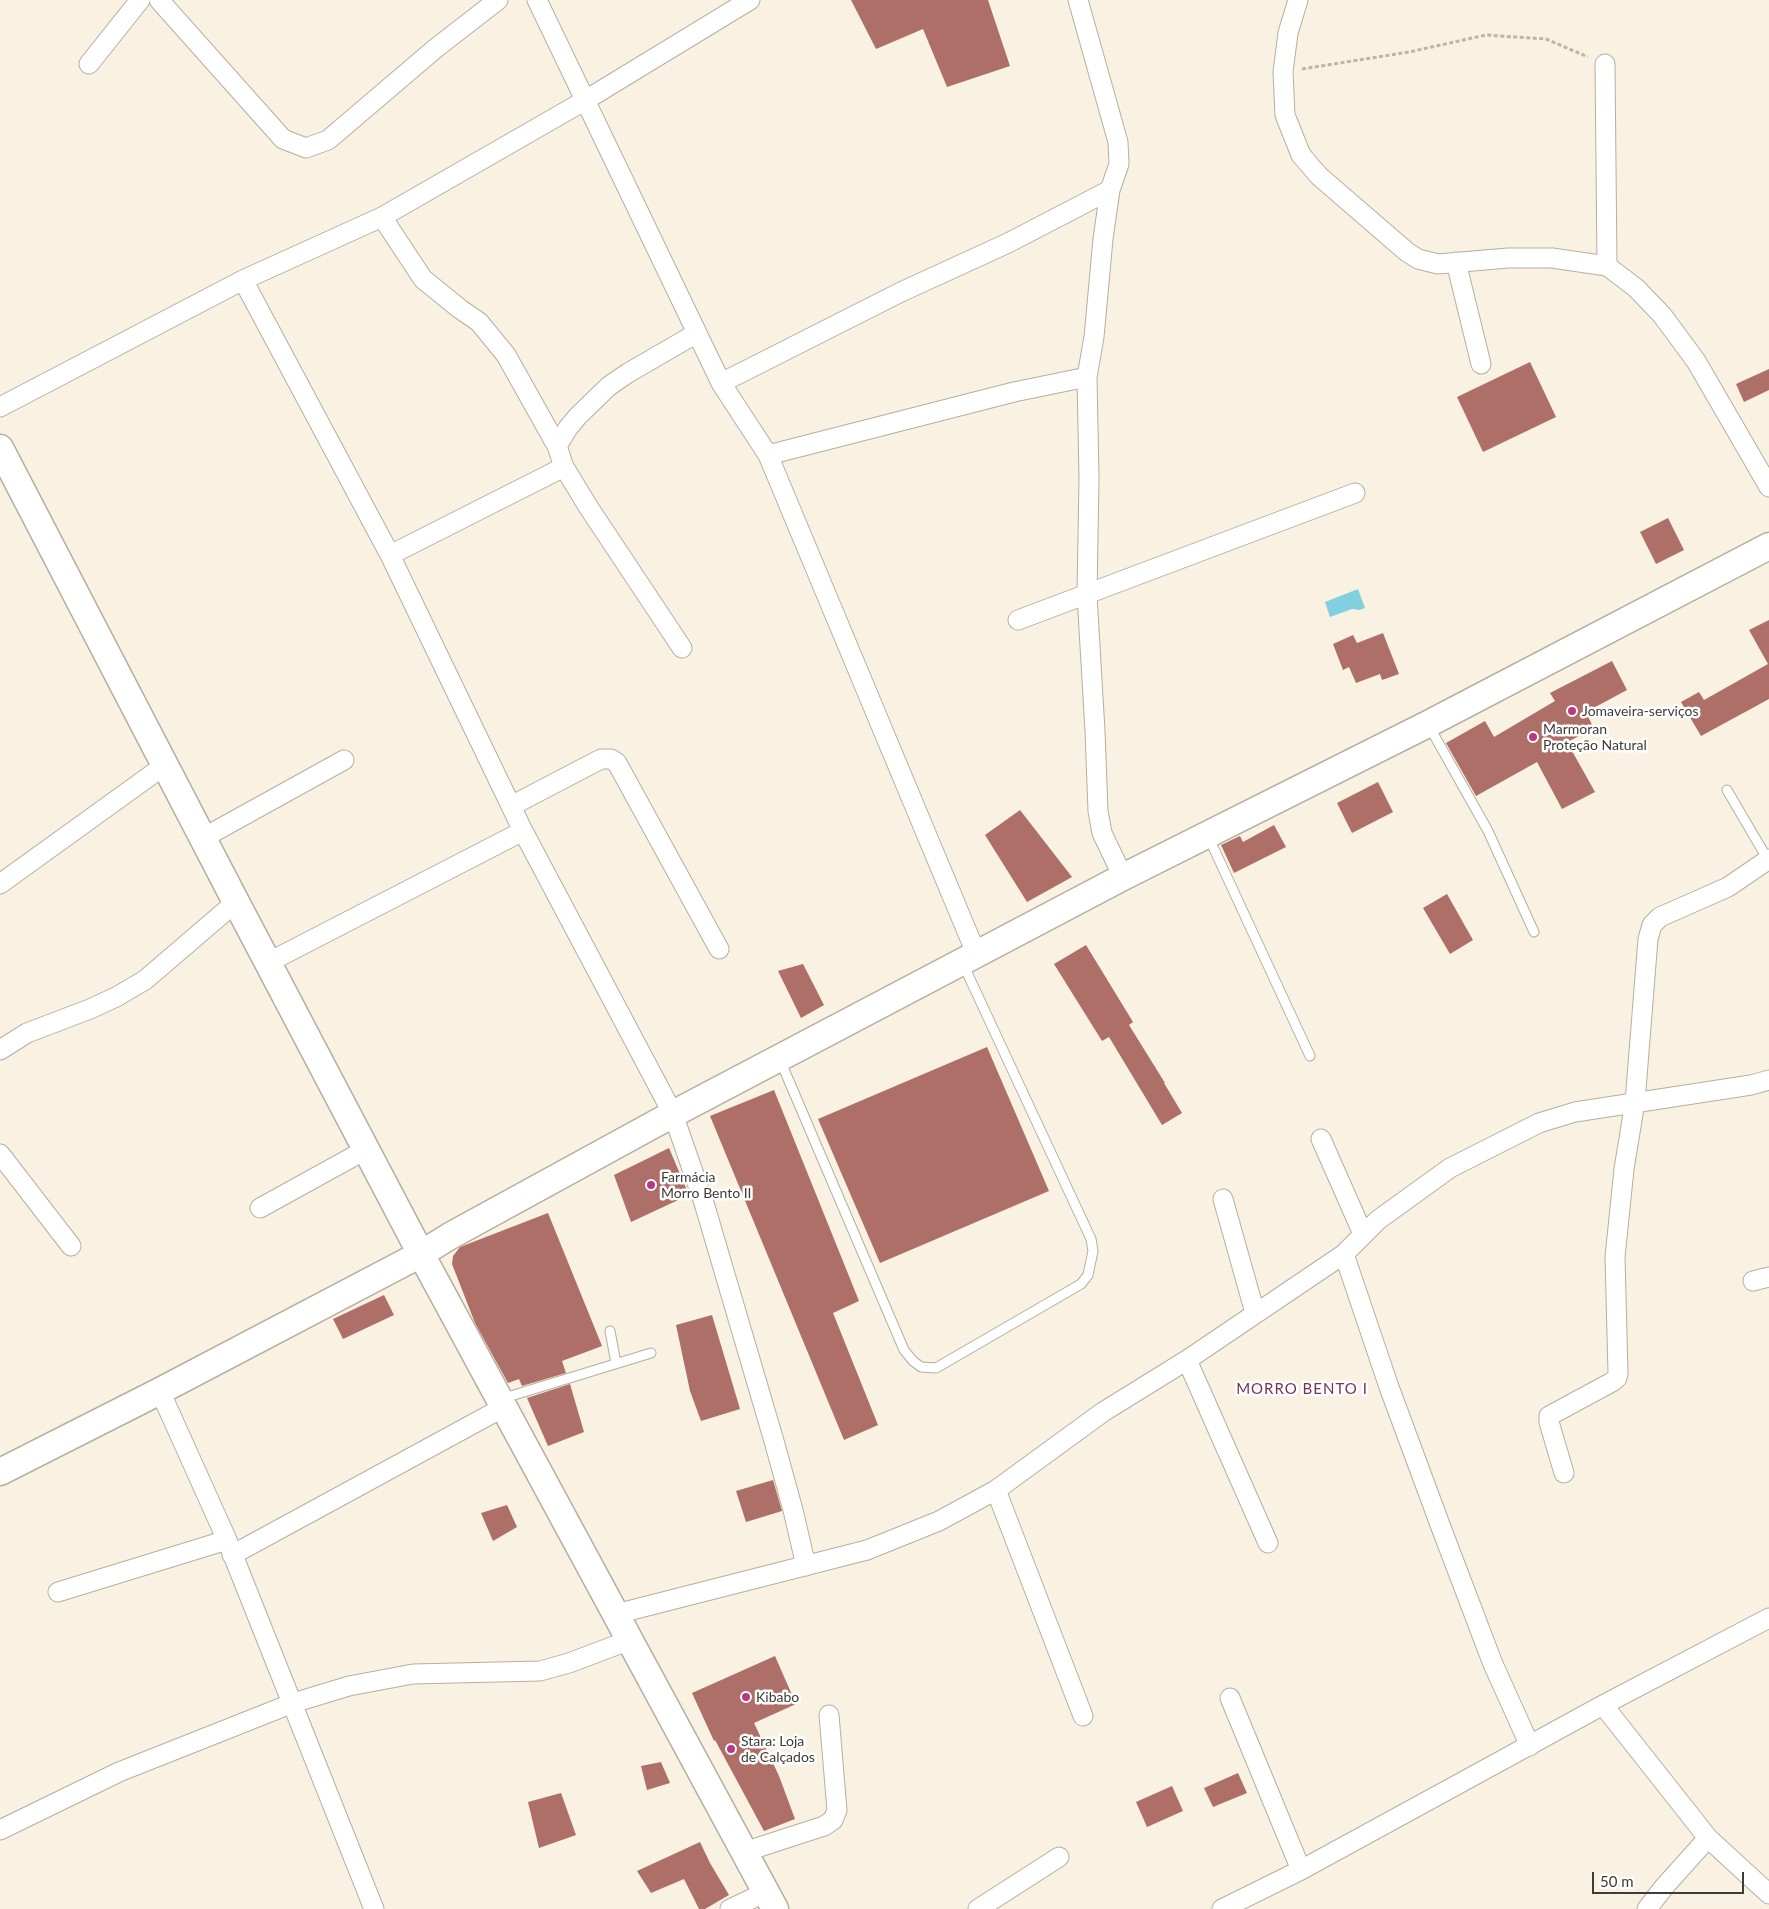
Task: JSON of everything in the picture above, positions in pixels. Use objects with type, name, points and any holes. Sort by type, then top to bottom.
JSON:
[{"type":"street","points":[[89,64],[140,0]]},
{"type":"street","points":[[158,0],[283,139],[306,148],[328,140],[436,48],[498,0]]},
{"type":"street","points":[[537,0],[721,383],[768,455],[969,957]]},
{"type":"street","points":[[0,407],[243,280],[382,217],[584,101],[750,0]]},
{"type":"street","points":[[1078,0],[1118,142],[1119,164],[1110,190],[1103,239],[1094,337],[1087,376],[1089,478],[1087,594],[1098,812],[1102,833],[1123,877]]},
{"type":"street","points":[[1298,0],[1288,33],[1283,72],[1285,115],[1301,156],[1318,176],[1407,252],[1418,259],[1438,264],[1508,258],[1552,258],[1607,266],[1636,288],[1662,315],[1696,361],[1769,487]]},
{"type":"street","points":[[1605,64],[1607,266]]},
{"type":"street","points":[[721,383],[901,292],[1008,243],[1110,190]]},
{"type":"street","points":[[382,217],[423,279],[479,322],[506,355],[557,446],[564,467],[682,648]]},
{"type":"street","points":[[1456,262],[1480,364]]},
{"type":"street","points":[[243,280],[390,555],[510,806],[672,1114],[704,1203],[772,1432],[806,1566]]},
{"type":"street","points":[[557,446],[568,428],[609,386],[697,333]]},
{"type":"street","points":[[768,455],[1014,392],[1087,376]]},
{"type":"street","points":[[0,448],[236,902],[422,1254],[770,1900],[730,1909]]},
{"type":"street","points":[[390,555],[564,467]]},
{"type":"street","points":[[1018,620],[1355,493]]},
{"type":"street","points":[[0,1472],[422,1254],[467,1226],[672,1114],[969,957],[1207,834],[1428,724],[1769,546]]},
{"type":"street","points":[[510,806],[601,759],[611,759],[618,763],[719,949]]},
{"type":"street","points":[[203,838],[344,760]]},
{"type":"street","points":[[0,884],[165,765]]},
{"type":"street","points":[[269,962],[523,831]]},
{"type":"street","points":[[1564,1473],[1549,1422],[1549,1416],[1612,1382],[1617,1378],[1618,1373],[1615,1257],[1624,1169],[1636,1102],[1648,939],[1652,925],[1660,917],[1728,887],[1769,859]]},
{"type":"street","points":[[0,1050],[27,1033],[90,1009],[116,997],[145,980],[236,902]]},
{"type":"street","points":[[616,1614],[868,1550],[939,1521],[996,1490],[1103,1412],[1187,1360],[1344,1254],[1362,1234],[1402,1201],[1450,1168],[1539,1123],[1575,1112],[1751,1085],[1769,1080]]},
{"type":"street","points":[[1320,1139],[1362,1234]]},
{"type":"street","points":[[260,1208],[367,1149]]},
{"type":"street","points":[[0,1154],[71,1246]]},
{"type":"street","points":[[1223,1200],[1255,1313]]},
{"type":"street","points":[[1344,1254],[1442,1530],[1493,1664],[1530,1746]]},
{"type":"street","points":[[1187,1360],[1268,1543]]},
{"type":"street","points":[[160,1391],[229,1547],[374,1909]]},
{"type":"street","points":[[58,1592],[229,1547],[502,1403]]},
{"type":"street","points":[[996,1490],[1083,1716]]},
{"type":"street","points":[[1222,1909],[1301,1870],[1602,1705],[1769,1618]]},
{"type":"street","points":[[0,1830],[119,1772],[293,1703],[349,1686],[413,1674],[540,1671],[569,1663],[630,1640]]},
{"type":"street","points":[[1230,1698],[1301,1870]]},
{"type":"street","points":[[1602,1705],[1708,1838],[1769,1894]]},
{"type":"street","points":[[744,1852],[824,1826],[833,1820],[837,1810],[829,1715]]},
{"type":"street","points":[[1647,1909],[1708,1838]]},
{"type":"street","points":[[978,1909],[1059,1857]]},
{"type":"lane","points":[[1428,724],[1488,831],[1534,932]]},
{"type":"lane","points":[[1726,790],[1769,859]]},
{"type":"lane","points":[[1207,834],[1310,1056]]},
{"type":"lane","points":[[778,1058],[904,1350],[921,1367],[936,1368],[1081,1284],[1088,1275],[1093,1251],[1091,1239],[969,957]]},
{"type":"lane","points":[[610,1331],[616,1363]]},
{"type":"lane","points":[[502,1403],[616,1363],[651,1353]]},
{"type":"path","points":[[1283,72],[1409,52],[1486,34],[1546,39],[1605,64]]},
{"type":"water","points":[[1358,589],[1365,608],[1359,610],[1352,609],[1330,617],[1325,602]]},
{"type":"building","points":[[851,0],[988,0],[1010,66],[947,87],[923,29],[876,49]]},
{"type":"building","points":[[1530,362],[1556,417],[1483,452],[1457,397]]},
{"type":"building","points":[[1769,369],[1769,390],[1744,402],[1736,384]]},
{"type":"building","points":[[1668,518],[1684,550],[1656,564],[1640,532]]},
{"type":"building","points":[[1769,620],[1769,699],[1701,736],[1681,702],[1699,692],[1704,700],[1768,664],[1749,630]]},
{"type":"building","points":[[1383,633],[1399,674],[1382,680],[1380,674],[1356,683],[1349,667],[1343,670],[1333,644],[1353,635],[1357,643]]},
{"type":"building","points":[[1612,661],[1627,690],[1586,712],[1594,729],[1567,742],[1595,792],[1562,809],[1537,762],[1476,796],[1446,743],[1485,721],[1494,737],[1555,701],[1550,693]]},
{"type":"building","points":[[1378,782],[1393,812],[1352,833],[1337,803]]},
{"type":"building","points":[[1020,810],[1072,877],[1027,902],[985,835]]},
{"type":"building","points":[[1274,825],[1286,847],[1234,873],[1221,845],[1240,836],[1243,842]]},
{"type":"building","points":[[1447,894],[1473,940],[1450,954],[1423,908]]},
{"type":"building","points":[[1086,945],[1133,1022],[1129,1025],[1182,1113],[1162,1125],[1109,1037],[1102,1041],[1054,964]]},
{"type":"building","points":[[803,964],[824,1005],[801,1018],[778,971]]},
{"type":"building","points":[[987,1047],[1049,1191],[880,1263],[818,1119]]},
{"type":"building","points":[[774,1090],[859,1301],[833,1313],[878,1425],[844,1440],[710,1116]]},
{"type":"building","name":"Farmácia Morro Bento II","points":[[669,1148],[689,1195],[631,1222],[614,1175]]},
{"type":"building","points":[[548,1213],[602,1346],[562,1361],[566,1373],[522,1386],[519,1379],[508,1383],[475,1323],[452,1264],[453,1256],[460,1247]]},
{"type":"building","points":[[384,1295],[394,1315],[343,1339],[333,1319]]},
{"type":"building","points":[[712,1315],[740,1409],[701,1421],[690,1391],[676,1325]]},
{"type":"building","points":[[570,1384],[584,1432],[548,1446],[527,1398]]},
{"type":"building","points":[[773,1480],[782,1511],[746,1522],[736,1491]]},
{"type":"building","points":[[507,1505],[517,1527],[493,1541],[481,1513]]},
{"type":"building","points":[[775,1656],[796,1704],[754,1723],[779,1776],[795,1819],[764,1831],[714,1741],[692,1693]]},
{"type":"building","points":[[661,1762],[670,1783],[647,1790],[641,1766]]},
{"type":"building","points":[[1238,1773],[1247,1793],[1213,1807],[1204,1788]]},
{"type":"building","points":[[1172,1786],[1183,1811],[1147,1827],[1136,1802]]},
{"type":"building","points":[[561,1793],[576,1835],[539,1848],[528,1802]]},
{"type":"building","points":[[700,1842],[729,1895],[705,1909],[699,1909],[684,1879],[651,1893],[637,1871]]},
{"type":"place","name":"Jomaveira-serviços","points":[[1572,711]]},
{"type":"place","name":"Marmoran Proteção Natural","points":[[1533,737]]},
{"type":"place","name":"Farmácia Morro Bento II","points":[[651,1185]]},
{"type":"place","name":"Kibabo","points":[[746,1697]]},
{"type":"place","name":"Stara: Loja de Calçados","points":[[731,1749]]},
{"type":"district","name":"MORRO BENTO I","points":[[1302,1389]]}]
